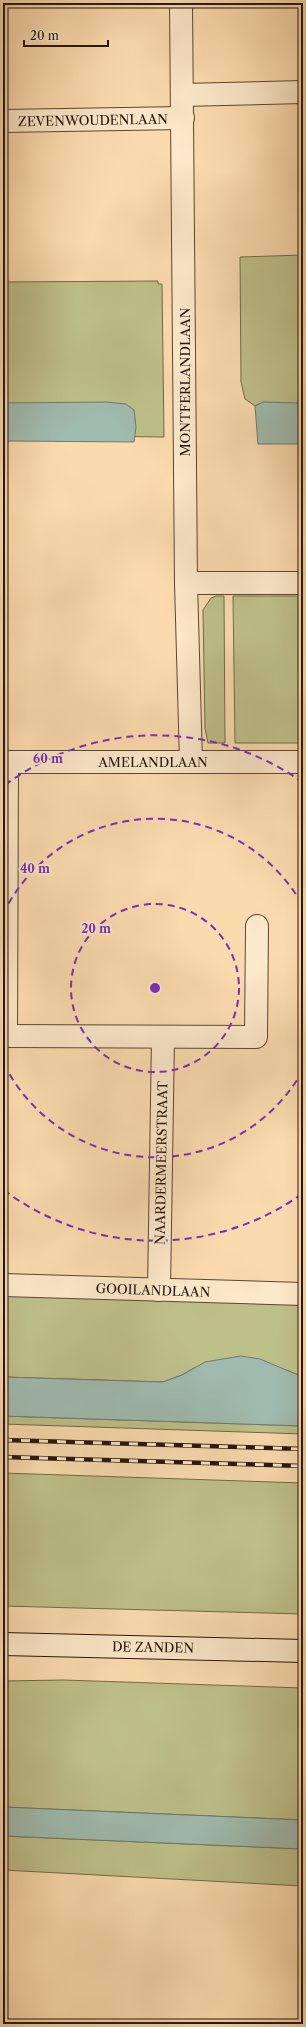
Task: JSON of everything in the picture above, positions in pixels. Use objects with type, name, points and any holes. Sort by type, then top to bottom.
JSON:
[{"type":"street","name":"MONTFERLANDLAAN","points":[[181,3],[182,95],[184,118],[186,583],[191,762]]},
{"type":"street","points":[[182,95],[303,92]]},
{"type":"street","name":"ZEVENWOUDENLAAN","points":[[3,121],[184,118]]},
{"type":"street","points":[[186,583],[303,583]]},
{"type":"street","points":[[5,762],[5,1036],[256,1037],[257,926]]},
{"type":"street","name":"AMELANDLAAN","points":[[5,762],[303,762]]},
{"type":"street","name":"NAARDERMEERSTRAAT","points":[[159,1290],[163,1036]]},
{"type":"street","name":"GOOILANDLAAN","points":[[3,1284],[303,1294]]},
{"type":"street","name":"DE ZANDEN","points":[[3,1644],[303,1651]]},
{"type":"green space","points":[[303,255],[303,420],[259,404],[255,406],[245,399],[241,382],[240,257]]},
{"type":"green space","points":[[158,281],[158,284],[162,284],[164,437],[3,435],[3,282]]},
{"type":"green space","points":[[216,596],[224,596],[225,743],[208,743],[205,728],[203,610],[211,598]]},
{"type":"green space","points":[[233,596],[303,596],[303,743],[235,743]]},
{"type":"green space","points":[[3,1295],[303,1304],[303,1377],[289,1371],[194,1368],[182,1375],[163,1382],[3,1377]]},
{"type":"green space","points":[[3,1416],[303,1426],[303,1434],[3,1424]]},
{"type":"green space","points":[[3,1473],[303,1483],[303,1614],[3,1606]]},
{"type":"green space","points":[[64,1680],[303,1688],[303,1820],[3,1807],[3,1681]]},
{"type":"green space","points":[[3,1836],[303,1849],[303,1886],[3,1870]]},
{"type":"shaded area","points":[[106,402],[126,404],[134,410],[136,427],[134,442],[9,441],[3,448],[3,403]]},
{"type":"shaded area","points":[[263,402],[303,403],[303,444],[258,444],[255,406]]},
{"type":"shaded area","points":[[241,1356],[260,1359],[303,1377],[303,1426],[3,1416],[3,1377],[163,1382],[182,1375],[205,1362]]},
{"type":"shaded area","points":[[3,1807],[303,1820],[303,1849],[3,1836]]},
{"type":"railway","points":[[3,1440],[303,1449]]},
{"type":"railway","points":[[3,1457],[303,1466]]}]
